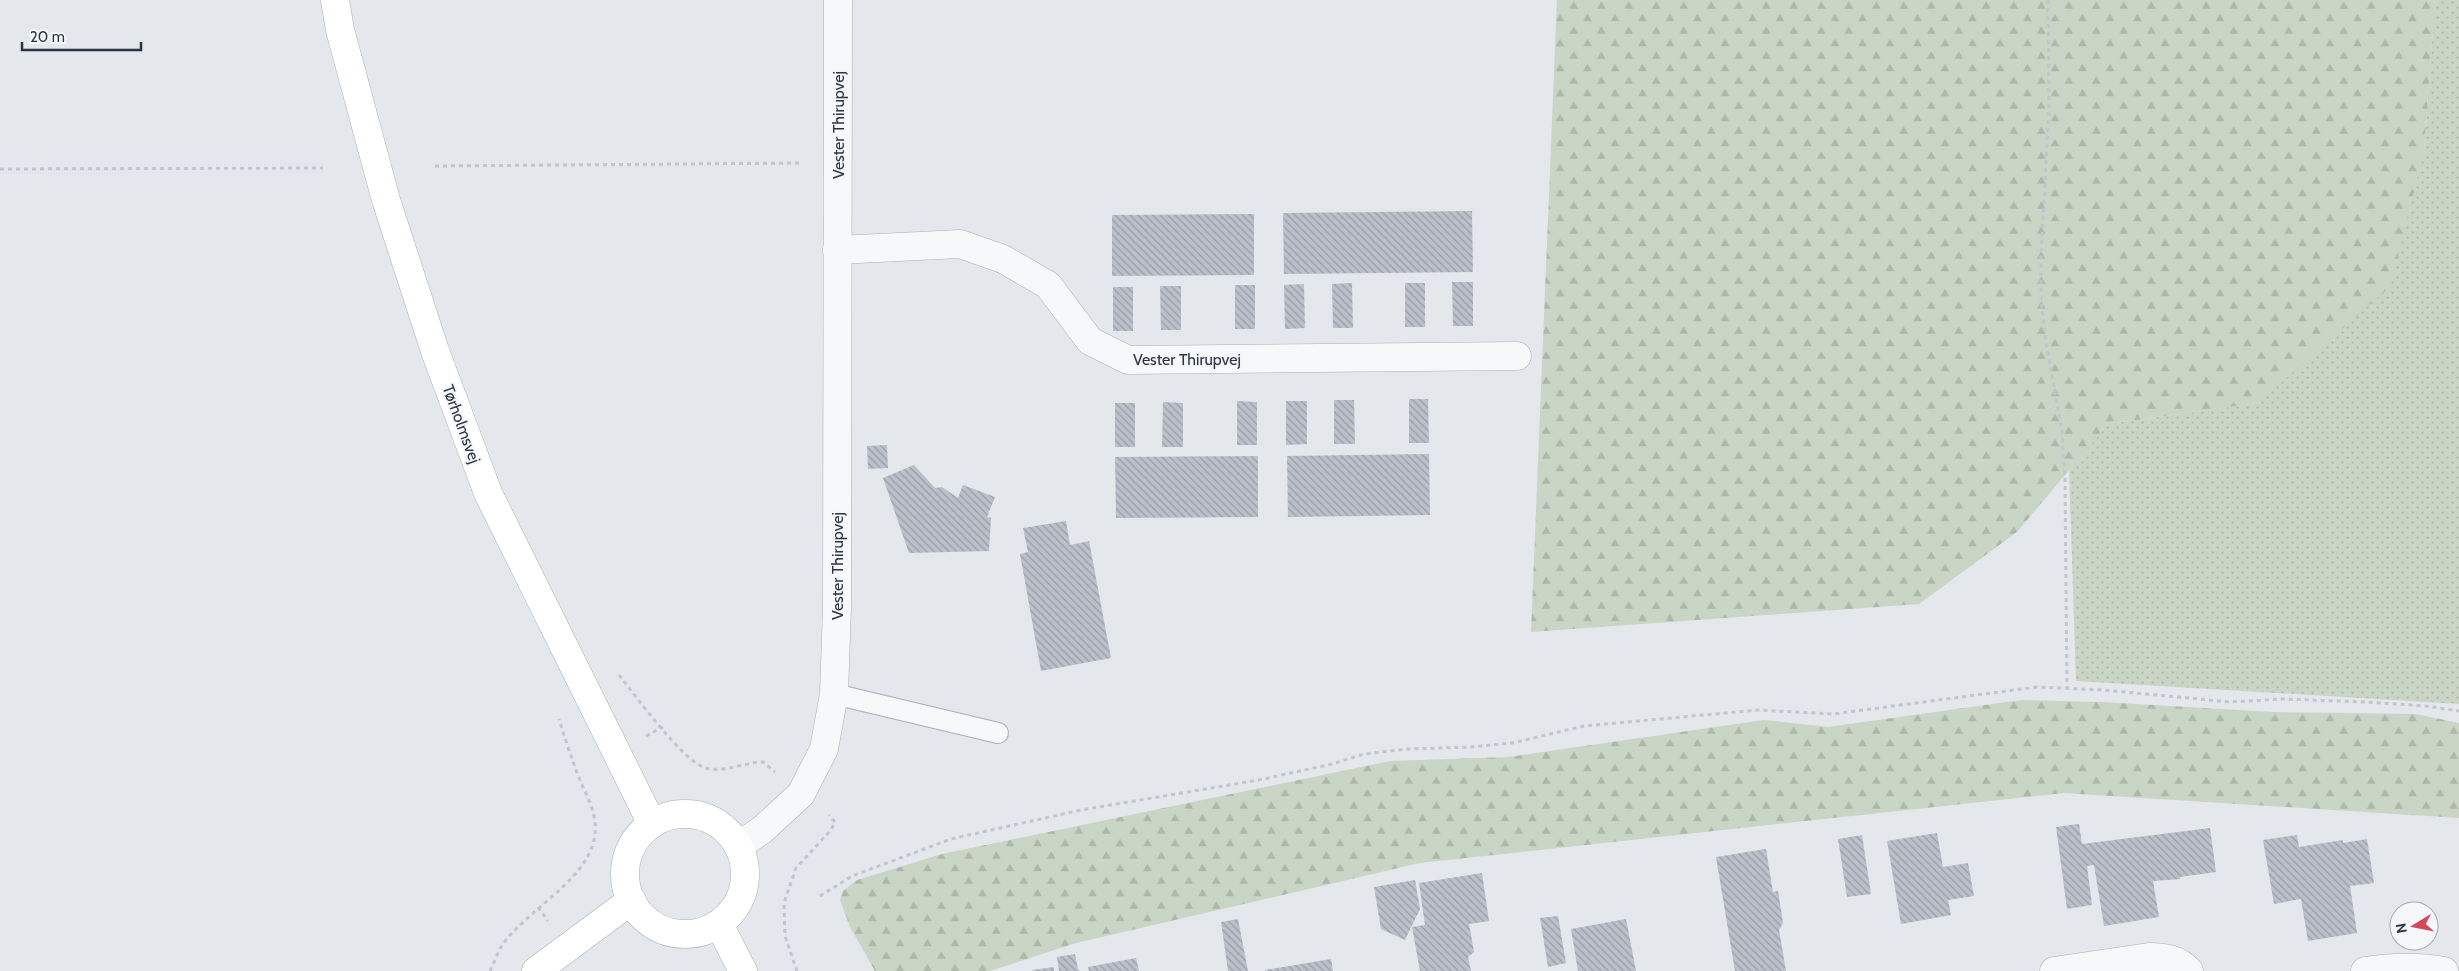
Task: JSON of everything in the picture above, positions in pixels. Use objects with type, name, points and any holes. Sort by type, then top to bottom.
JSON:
[{"type":"street","name":"Tørholmsvej","points":[[335,0],[340,30],[386,200],[435,351],[488,494],[652,824]]},
{"type":"street","name":"Vester Thirupvej","points":[[738,846],[762,830],[801,794],[824,749],[834,694],[837,608],[838,0]]},
{"type":"street","name":"Vester Thirupvej","points":[[837,250],[960,244],[1003,259],[1048,285],[1090,341],[1128,360],[1518,356]]},
{"type":"street","points":[[690,814],[710,819],[726,830],[738,846],[744,863],[745,880],[741,897],[732,912],[719,924],[703,932],[687,934],[670,932],[654,926],[641,915],[632,900],[626,884],[626,867],[630,850],[639,836],[652,824],[670,816],[690,814]]},
{"type":"street","points":[[536,971],[632,900]]},
{"type":"street","points":[[719,924],[743,971]]},
{"type":"street","points":[[2054,971],[2150,957],[2165,957],[2182,963],[2189,971]]},
{"type":"street","points":[[2365,971],[2396,967],[2425,967],[2444,971]]},
{"type":"lane","points":[[834,694],[998,734]]},
{"type":"path","points":[[2048,0],[2049,108],[2041,256],[2041,300],[2062,431],[2065,480],[2067,688]]},
{"type":"path","points":[[434,166],[838,163]]},
{"type":"path","points":[[0,169],[323,168]]},
{"type":"path","points":[[616,672],[684,752],[705,768],[731,769],[752,762],[763,762],[826,812],[835,822],[831,830],[796,868],[784,903],[785,936],[797,971]]},
{"type":"path","points":[[820,896],[852,876],[951,839],[1081,810],[1259,780],[1332,764],[1364,754],[1407,748],[1472,747],[1512,743],[1584,726],[1758,710],[1833,714],[1986,692],[2037,687],[2230,702],[2282,699],[2365,702],[2459,711]]},
{"type":"green space","points":[[1557,0],[2435,0],[2424,152],[2390,287],[2258,403],[2108,424],[2017,532],[1919,604],[1531,632]]},
{"type":"green space","points":[[2435,0],[2459,0],[2459,704],[2076,681],[2069,470],[2108,424],[2258,403],[2424,152]]},
{"type":"green space","points":[[2021,700],[2102,702],[2273,712],[2416,714],[2459,723],[2459,818],[2064,793],[1420,863],[1076,943],[990,971],[875,971],[850,927],[840,900],[843,891],[857,880],[942,854],[1390,761],[1508,757],[1764,720],[1828,727]]},
{"type":"building","points":[[1472,211],[1473,272],[1284,274],[1283,213]]},
{"type":"building","points":[[1254,214],[1254,275],[1112,276],[1112,215]]},
{"type":"building","points":[[1452,282],[1473,282],[1473,326],[1453,326]]},
{"type":"building","points":[[1352,283],[1353,328],[1333,328],[1332,284]]},
{"type":"building","points":[[1405,283],[1425,283],[1425,327],[1405,327]]},
{"type":"building","points":[[1304,284],[1305,328],[1285,329],[1284,285]]},
{"type":"building","points":[[1235,285],[1255,285],[1255,329],[1235,329]]},
{"type":"building","points":[[1160,286],[1181,286],[1181,330],[1161,330]]},
{"type":"building","points":[[1113,287],[1133,287],[1133,331],[1113,331]]},
{"type":"building","points":[[1409,399],[1428,399],[1429,443],[1409,443]]},
{"type":"building","points":[[1334,400],[1354,400],[1355,444],[1334,444]]},
{"type":"building","points":[[1237,401],[1257,402],[1257,445],[1237,445]]},
{"type":"building","points":[[1286,401],[1307,401],[1307,444],[1286,445]]},
{"type":"building","points":[[1163,402],[1183,403],[1183,447],[1162,447]]},
{"type":"building","points":[[1115,403],[1135,403],[1135,447],[1115,447]]},
{"type":"building","points":[[887,445],[888,468],[868,469],[867,446]]},
{"type":"building","points":[[1429,454],[1430,515],[1288,517],[1287,456]]},
{"type":"building","points":[[1258,456],[1258,517],[1116,518],[1115,457]]},
{"type":"building","points":[[914,465],[935,488],[942,487],[958,498],[963,485],[995,497],[987,517],[991,518],[989,551],[909,553],[883,478]]},
{"type":"building","points":[[1066,521],[1070,545],[1089,541],[1111,658],[1041,671],[1020,554],[1028,552],[1023,528]]},
{"type":"building","points":[[2079,824],[2082,844],[2210,828],[2216,872],[2180,877],[2180,879],[2153,881],[2159,917],[2104,926],[2094,865],[2087,866],[2092,905],[2067,909],[2056,827]]},
{"type":"building","points":[[1937,833],[1943,867],[1968,863],[1974,896],[1948,900],[1951,915],[1901,924],[1887,841]]},
{"type":"building","points":[[1862,835],[1871,894],[1847,897],[1838,839]]},
{"type":"building","points":[[2297,835],[2299,847],[2343,840],[2343,843],[2367,839],[2374,883],[2350,886],[2357,933],[2308,941],[2301,899],[2274,904],[2263,840]]},
{"type":"building","points":[[1766,849],[1773,892],[1778,891],[1783,923],[1779,930],[1786,971],[1735,971],[1716,857]]},
{"type":"building","points":[[1482,873],[1489,921],[1469,924],[1474,952],[1468,957],[1471,971],[1420,971],[1412,927],[1425,925],[1419,883]]},
{"type":"building","points":[[1415,880],[1420,909],[1405,940],[1381,929],[1374,887]]},
{"type":"building","points":[[1558,916],[1566,963],[1548,967],[1540,918]]},
{"type":"building","points":[[1238,919],[1248,971],[1228,971],[1221,922]]},
{"type":"building","points":[[1626,919],[1636,971],[1578,971],[1571,929]]},
{"type":"building","points":[[1075,954],[1080,971],[1059,971],[1057,957]]},
{"type":"building","points":[[1136,958],[1139,971],[1089,971],[1088,967]]},
{"type":"building","points":[[1331,959],[1333,971],[1265,971],[1265,970]]},
{"type":"building","points":[[1054,967],[1054,971],[1032,970]]}]
